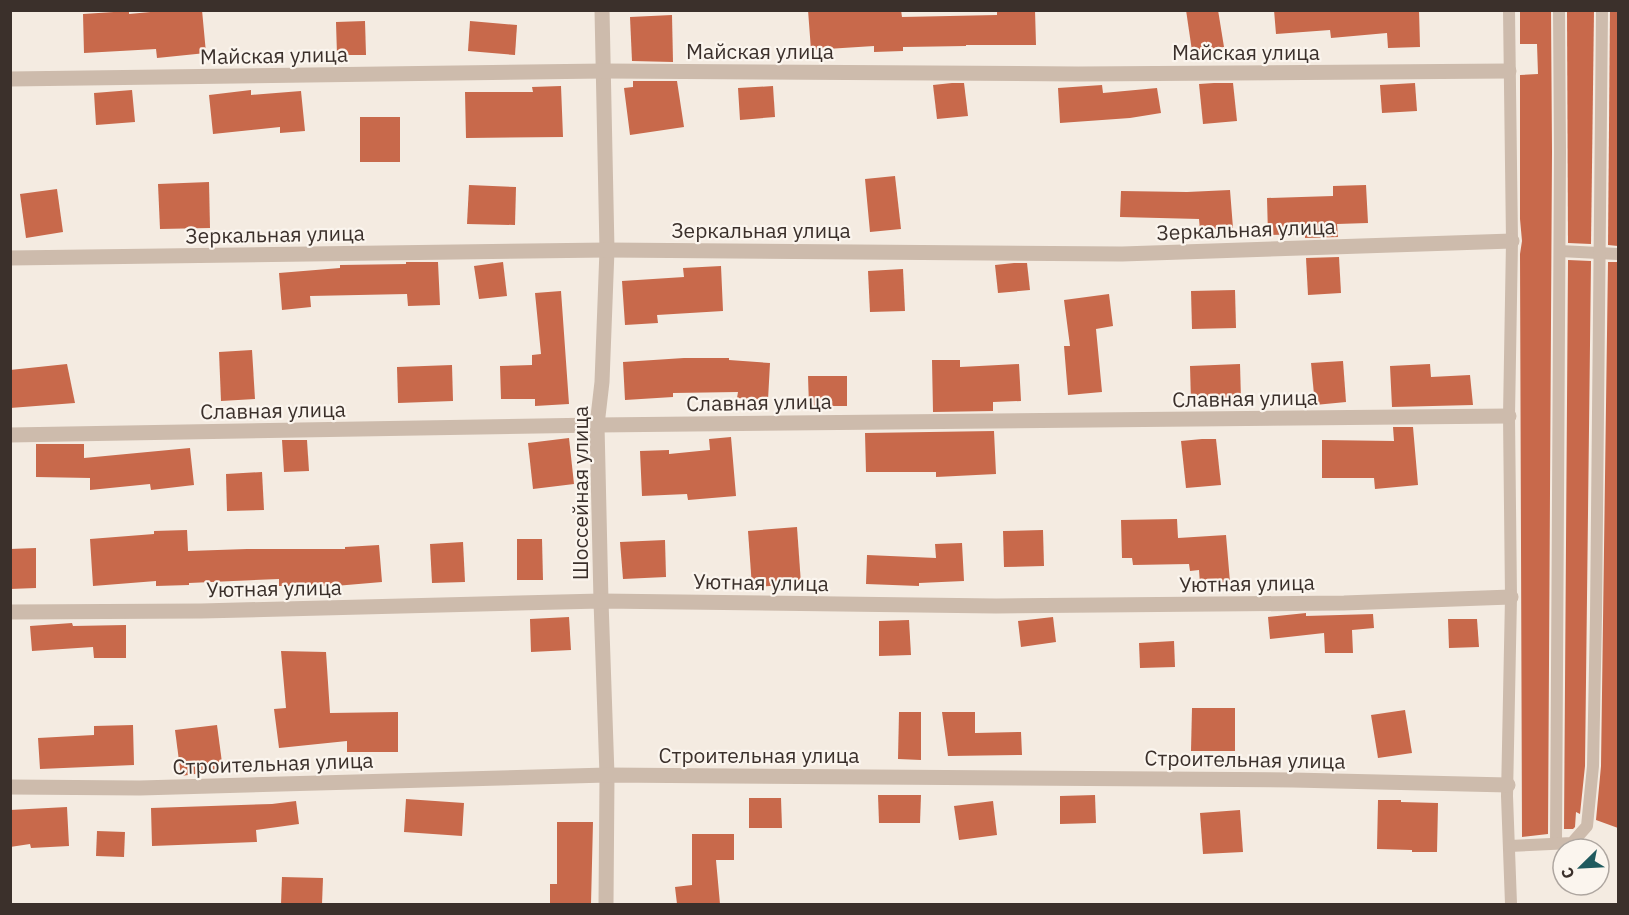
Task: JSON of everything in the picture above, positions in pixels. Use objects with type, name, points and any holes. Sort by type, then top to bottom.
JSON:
[{"type":"street","name":"Шоссейная улица","points":[[602,10],[607,250],[602,382],[597,425],[607,775],[606,904]]},
{"type":"street","name":"Майская улица","points":[[10,79],[604,71],[1078,74],[1509,71]]},
{"type":"street","name":"Зеркальная улица","points":[[10,258],[607,250],[1122,254],[1512,241]]},
{"type":"street","name":"Славная улица","points":[[10,435],[597,425],[1509,416]]},
{"type":"street","name":"Уютная улица","points":[[10,612],[201,611],[601,601],[996,606],[1344,603],[1511,597]]},
{"type":"street","name":"Строительная улица","points":[[10,787],[140,788],[607,775],[1281,780],[1508,785]]},
{"type":"lane","points":[[1509,10],[1512,241],[1508,785],[1511,904]]},
{"type":"lane","points":[[1556,837],[1560,251],[1559,10]]},
{"type":"lane","points":[[1577,837],[1587,826],[1593,766],[1602,10]]},
{"type":"lane","points":[[1560,251],[1618,254]]},
{"type":"lane","points":[[1509,846],[1551,843]]},
{"type":"building","points":[[202,10],[206,53],[157,58],[156,49],[84,53],[83,14],[129,11],[129,14]]},
{"type":"building","points":[[808,10],[901,10],[902,17],[997,15],[997,10],[1035,10],[1036,45],[903,47],[903,51],[874,52],[874,46],[811,50]]},
{"type":"building","points":[[1186,10],[1218,10],[1224,47],[1192,51]]},
{"type":"building","points":[[1274,10],[1419,10],[1420,47],[1388,48],[1387,33],[1331,38],[1330,30],[1276,34]]},
{"type":"building","points":[[1520,10],[1551,10],[1552,152],[1548,834],[1522,837],[1520,75],[1538,74],[1537,44],[1520,44]]},
{"type":"building","points":[[1567,10],[1594,10],[1591,244],[1568,243]]},
{"type":"building","points":[[1610,10],[1618,10],[1618,246],[1608,245]]},
{"type":"building","points":[[672,15],[673,62],[632,61],[630,17]]},
{"type":"building","points":[[365,21],[366,55],[337,55],[336,22]]},
{"type":"building","points":[[470,21],[517,25],[515,55],[468,51]]},
{"type":"building","points":[[633,81],[677,81],[684,127],[630,135],[624,88],[633,87]]},
{"type":"building","points":[[964,83],[968,116],[937,119],[933,85]]},
{"type":"building","points":[[1233,83],[1237,121],[1203,124],[1199,84]]},
{"type":"building","points":[[1415,83],[1417,111],[1382,113],[1380,85]]},
{"type":"building","points":[[1102,85],[1103,93],[1157,88],[1161,113],[1130,118],[1060,123],[1058,88]]},
{"type":"building","points":[[561,86],[563,137],[466,138],[465,92],[533,92],[532,87]]},
{"type":"building","points":[[773,86],[775,117],[740,120],[738,88]]},
{"type":"building","points":[[132,90],[135,122],[96,125],[94,93]]},
{"type":"building","points":[[251,90],[251,95],[301,91],[305,131],[280,133],[280,127],[213,134],[209,95]]},
{"type":"building","points":[[360,117],[400,117],[400,162],[360,162]]},
{"type":"building","points":[[895,176],[901,229],[870,232],[865,179]]},
{"type":"building","points":[[209,182],[210,228],[160,229],[158,184]]},
{"type":"building","points":[[469,185],[516,187],[515,225],[467,224]]},
{"type":"building","points":[[1366,185],[1368,223],[1337,224],[1338,237],[1305,238],[1305,234],[1268,235],[1267,198],[1333,196],[1333,186]]},
{"type":"building","points":[[57,189],[63,232],[26,238],[20,194]]},
{"type":"building","points":[[1230,190],[1233,228],[1200,230],[1199,219],[1120,217],[1121,191]]},
{"type":"building","points":[[1339,257],[1341,293],[1308,295],[1306,258]]},
{"type":"building","points":[[1568,260],[1591,261],[1585,766],[1580,814],[1576,812],[1573,829],[1564,829]]},
{"type":"building","points":[[406,262],[438,262],[440,305],[408,306],[407,294],[310,296],[311,307],[282,310],[279,273],[340,268],[340,265],[406,264]]},
{"type":"building","points":[[503,262],[507,296],[479,299],[474,266]]},
{"type":"building","points":[[1608,262],[1618,262],[1618,828],[1596,820],[1601,766]]},
{"type":"building","points":[[1027,263],[1030,290],[998,293],[995,265]]},
{"type":"building","points":[[721,266],[723,311],[657,315],[658,323],[625,325],[622,281],[684,277],[683,268]]},
{"type":"building","points":[[903,269],[905,311],[870,312],[868,271]]},
{"type":"building","points":[[1235,290],[1236,328],[1192,329],[1191,291]]},
{"type":"building","points":[[561,291],[569,404],[535,406],[535,399],[501,399],[500,366],[532,365],[532,355],[541,354],[535,293]]},
{"type":"building","points":[[1109,294],[1113,326],[1096,329],[1102,392],[1068,395],[1064,346],[1070,346],[1064,300]]},
{"type":"building","points":[[252,350],[255,399],[221,401],[219,352]]},
{"type":"building","points":[[729,358],[729,360],[770,363],[768,400],[737,398],[738,392],[673,393],[673,397],[625,400],[623,362]]},
{"type":"building","points":[[932,360],[960,360],[960,367],[1019,364],[1021,401],[993,402],[993,411],[933,412]]},
{"type":"building","points":[[1343,361],[1346,402],[1315,405],[1311,363]]},
{"type":"building","points":[[67,364],[75,403],[10,408],[10,370]]},
{"type":"building","points":[[1240,364],[1241,400],[1191,402],[1190,366]]},
{"type":"building","points":[[1430,364],[1431,377],[1470,375],[1473,405],[1392,407],[1390,366]]},
{"type":"building","points":[[452,365],[453,401],[398,403],[397,367]]},
{"type":"building","points":[[808,376],[847,376],[847,406],[809,406]]},
{"type":"building","points":[[1393,427],[1413,427],[1418,485],[1375,489],[1374,478],[1322,478],[1322,440],[1394,441]]},
{"type":"building","points":[[994,431],[996,474],[936,477],[936,472],[866,472],[865,433]]},
{"type":"building","points":[[731,437],[736,496],[688,500],[687,494],[642,496],[640,451],[669,450],[669,454],[710,450],[709,439]]},
{"type":"building","points":[[569,438],[574,484],[533,489],[528,443]]},
{"type":"building","points":[[1216,439],[1221,485],[1186,488],[1181,441]]},
{"type":"building","points":[[282,440],[307,440],[309,471],[284,472]]},
{"type":"building","points":[[36,444],[84,444],[84,458],[190,448],[194,485],[151,490],[150,484],[90,490],[90,478],[36,477]]},
{"type":"building","points":[[262,472],[264,510],[227,511],[226,474]]},
{"type":"building","points":[[1177,519],[1178,538],[1226,535],[1230,582],[1200,584],[1199,570],[1190,571],[1189,564],[1133,565],[1132,558],[1122,558],[1121,520]]},
{"type":"building","points":[[797,527],[801,584],[752,587],[748,531]]},
{"type":"building","points":[[187,530],[188,551],[345,549],[345,547],[379,545],[382,582],[335,586],[279,586],[279,579],[156,586],[156,581],[93,586],[90,539],[154,534],[154,531]]},
{"type":"building","points":[[1043,530],[1044,566],[1004,567],[1003,531]]},
{"type":"building","points":[[517,539],[542,539],[543,580],[517,580]]},
{"type":"building","points":[[665,540],[666,577],[623,579],[620,542]]},
{"type":"building","points":[[463,542],[465,582],[432,583],[430,544]]},
{"type":"building","points":[[962,543],[964,581],[919,583],[919,586],[866,584],[867,555],[936,558],[935,544]]},
{"type":"building","points":[[36,548],[36,588],[10,589],[10,549]]},
{"type":"building","points":[[1306,613],[1306,616],[1373,614],[1374,628],[1352,630],[1353,653],[1325,653],[1324,633],[1270,639],[1268,617]]},
{"type":"building","points":[[569,617],[571,650],[531,652],[530,619]]},
{"type":"building","points":[[1053,617],[1056,642],[1021,647],[1018,621]]},
{"type":"building","points":[[1448,619],[1477,619],[1479,647],[1449,648]]},
{"type":"building","points":[[909,620],[911,655],[879,656],[879,621]]},
{"type":"building","points":[[72,623],[73,626],[126,625],[126,658],[94,658],[93,647],[32,651],[30,626]]},
{"type":"building","points":[[1174,641],[1175,667],[1140,668],[1139,643]]},
{"type":"building","points":[[281,651],[326,652],[330,713],[398,712],[398,752],[347,752],[347,741],[279,748],[274,709],[286,708]]},
{"type":"building","points":[[1192,708],[1235,708],[1235,751],[1191,751]]},
{"type":"building","points":[[1405,710],[1412,753],[1378,758],[1371,715]]},
{"type":"building","points":[[899,712],[921,712],[921,760],[898,759]]},
{"type":"building","points":[[942,712],[975,712],[975,733],[1021,732],[1022,755],[948,756]]},
{"type":"building","points":[[133,725],[134,765],[40,769],[38,738],[94,735],[94,726]]},
{"type":"building","points":[[217,725],[223,770],[181,776],[175,730]]},
{"type":"building","points":[[878,795],[921,795],[920,823],[879,823]]},
{"type":"building","points":[[1095,795],[1096,823],[1060,824],[1060,796]]},
{"type":"building","points":[[749,798],[781,798],[782,828],[749,828]]},
{"type":"building","points":[[406,799],[464,803],[462,836],[404,832]]},
{"type":"building","points":[[1378,800],[1438,803],[1437,852],[1377,849]]},
{"type":"building","points":[[296,801],[299,824],[256,830],[257,842],[152,846],[151,808],[272,804]]},
{"type":"building","points":[[993,801],[997,835],[959,840],[954,806]]},
{"type":"building","points":[[67,807],[69,846],[31,848],[30,844],[10,847],[10,810]]},
{"type":"building","points":[[1240,810],[1243,852],[1203,854],[1200,813]]},
{"type":"building","points":[[557,822],[593,822],[591,904],[550,904],[550,884],[557,884]]},
{"type":"building","points":[[97,831],[125,832],[124,857],[96,856]]},
{"type":"building","points":[[692,834],[734,834],[734,860],[716,860],[720,904],[677,904],[675,887],[692,885]]},
{"type":"building","points":[[282,877],[323,878],[322,904],[281,904]]}]
